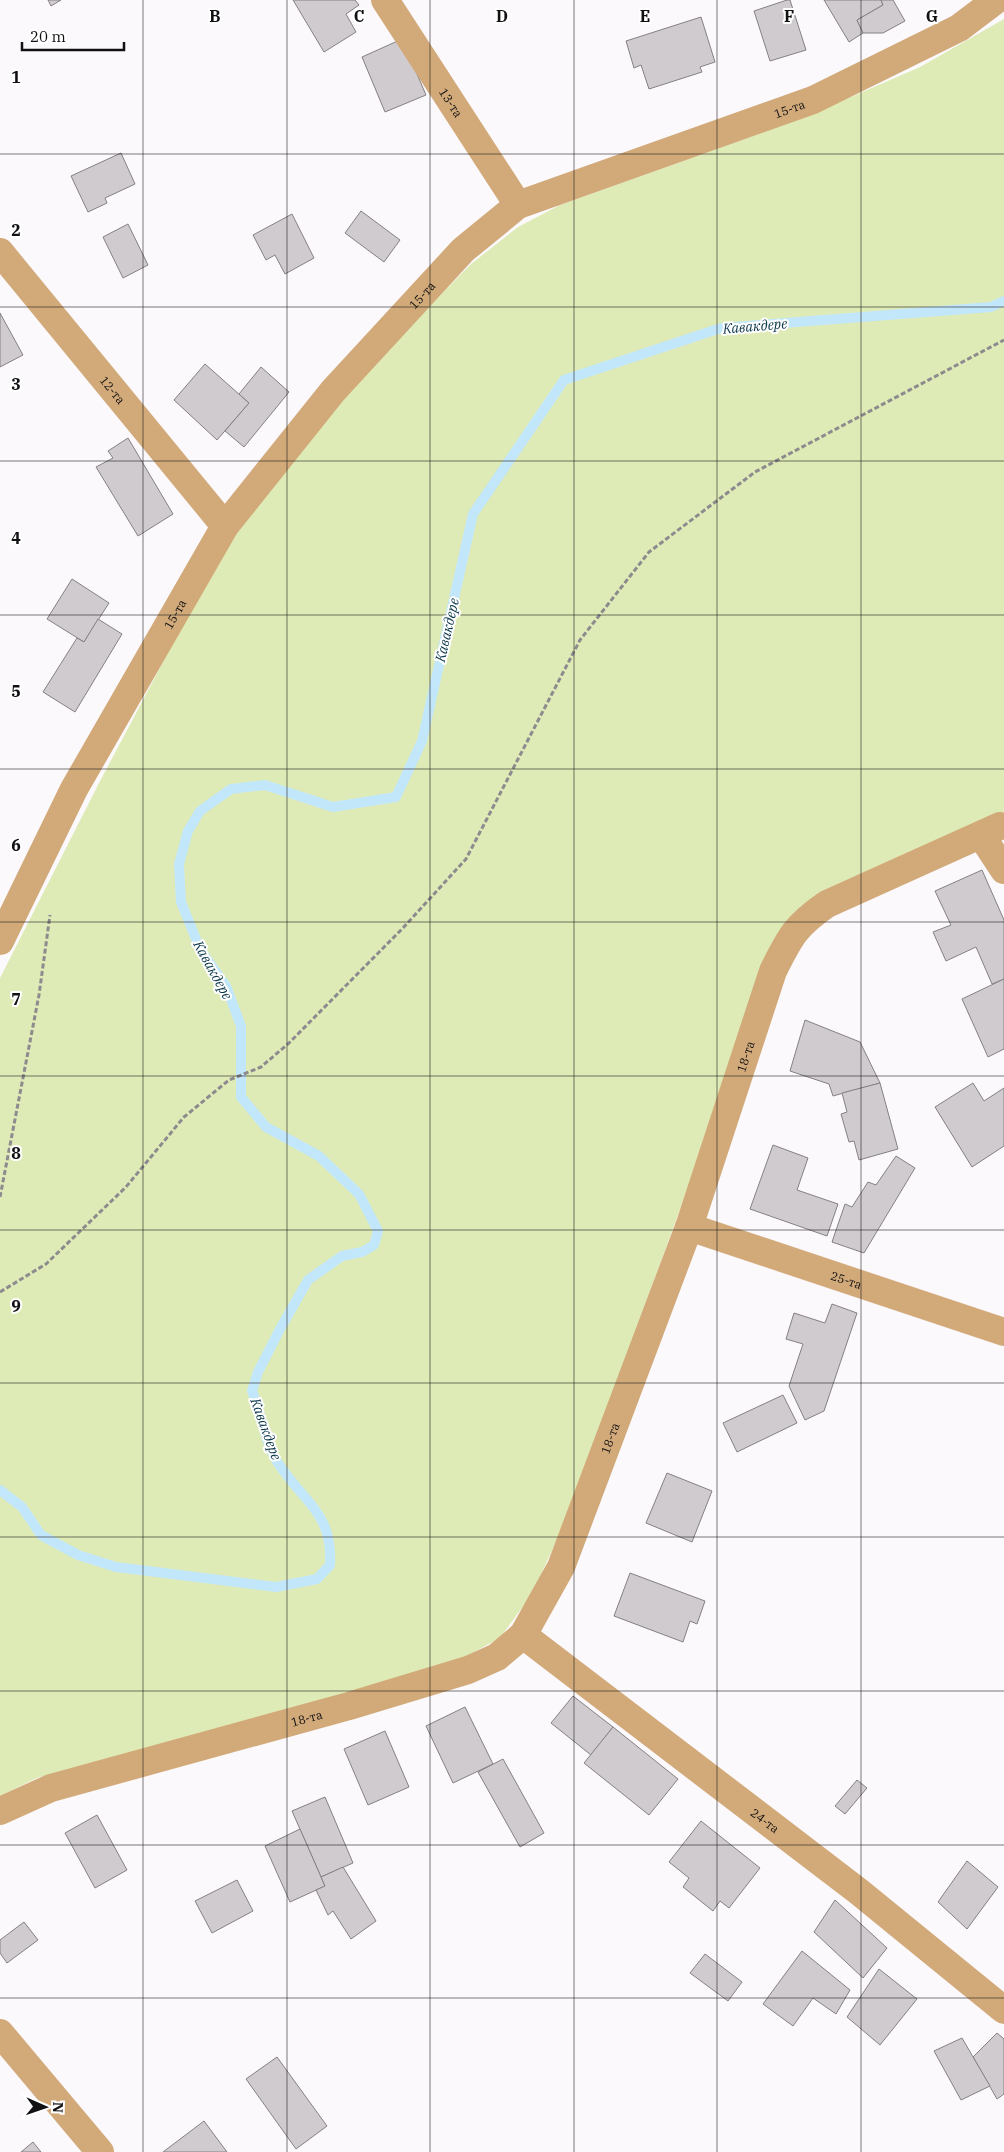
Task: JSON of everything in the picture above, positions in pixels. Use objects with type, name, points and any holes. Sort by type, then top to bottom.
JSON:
[{"type":"street","name":"13-та","points":[[385,0],[518,205]]},
{"type":"street","points":[[959,28],[968,0]]},
{"type":"street","name":"15-та","points":[[0,941],[74,789],[225,526],[333,391],[463,250],[518,205],[813,100],[959,28],[996,0]]},
{"type":"street","name":"12-та","points":[[0,252],[225,526]]},
{"type":"street","name":"18-та","points":[[0,1811],[51,1788],[340,1709],[468,1670],[497,1657],[524,1635],[561,1567],[689,1226],[773,971],[788,940],[804,920],[827,904],[990,830],[1004,870]]},
{"type":"street","name":"25-та","points":[[689,1226],[1004,1332]]},
{"type":"street","name":"24-та","points":[[524,1635],[858,1891],[1004,2010]]},
{"type":"street","points":[[0,2033],[100,2152]]},
{"type":"path","points":[[0,1292],[46,1264],[126,1187],[184,1117],[229,1080],[261,1067],[288,1043],[402,929],[466,859],[580,640],[649,552],[755,472],[1004,340]]},
{"type":"path","points":[[0,1197],[39,996],[51,908]]},
{"type":"green space","points":[[1004,19],[1004,816],[828,893],[736,1055],[571,1509],[532,1594],[500,1638],[448,1666],[37,1778],[0,1796],[0,978],[98,785],[229,537],[340,397],[471,264],[518,227],[560,205],[800,119],[920,67]]},
{"type":"building","points":[[48,0],[61,0],[51,6]]},
{"type":"building","points":[[293,0],[355,0],[359,5],[346,14],[356,32],[324,52]]},
{"type":"building","points":[[790,0],[806,50],[770,61],[754,11]]},
{"type":"building","points":[[824,0],[881,0],[883,5],[857,20],[863,33],[849,42]]},
{"type":"building","points":[[881,0],[893,0],[905,21],[883,33],[863,33],[857,20],[883,5]]},
{"type":"building","points":[[701,17],[715,62],[700,67],[702,72],[649,89],[641,65],[634,68],[626,41]]},
{"type":"building","points":[[402,39],[426,95],[385,112],[362,57]]},
{"type":"building","points":[[121,153],[135,184],[105,198],[107,203],[88,212],[71,176]]},
{"type":"building","points":[[361,211],[400,240],[384,262],[345,233]]},
{"type":"building","points":[[292,214],[314,258],[285,274],[275,255],[266,260],[253,235]]},
{"type":"building","points":[[128,224],[148,265],[123,278],[103,237]]},
{"type":"building","points":[[0,313],[23,355],[0,367]]},
{"type":"building","points":[[205,364],[249,403],[217,440],[174,400]]},
{"type":"building","points":[[261,367],[289,392],[244,447],[225,431],[249,403],[239,394]]},
{"type":"building","points":[[128,438],[173,514],[138,536],[96,467],[113,458],[108,451]]},
{"type":"building","points":[[72,579],[109,603],[84,642],[47,619]]},
{"type":"building","points":[[98,619],[122,634],[75,712],[43,692],[77,638],[84,642]]},
{"type":"building","points":[[982,870],[1004,920],[1004,979],[992,984],[976,947],[946,961],[933,932],[951,925],[935,891]]},
{"type":"building","points":[[1004,979],[1004,1049],[988,1057],[962,999]]},
{"type":"building","points":[[805,1020],[860,1042],[880,1083],[833,1096],[829,1084],[790,1071]]},
{"type":"building","points":[[880,1083],[898,1149],[859,1160],[854,1141],[849,1142],[841,1114],[847,1112],[842,1093]]},
{"type":"building","points":[[973,1083],[984,1101],[1004,1088],[1004,1146],[972,1167],[935,1107]]},
{"type":"building","points":[[773,1145],[808,1158],[797,1190],[838,1204],[827,1236],[750,1209]]},
{"type":"building","points":[[896,1156],[915,1168],[864,1253],[832,1242],[845,1204],[852,1207],[868,1182],[876,1185]]},
{"type":"building","points":[[832,1304],[857,1313],[824,1411],[805,1420],[789,1386],[803,1344],[786,1339],[794,1313],[825,1323]]},
{"type":"building","points":[[783,1395],[797,1423],[737,1452],[723,1423]]},
{"type":"building","points":[[667,1473],[712,1491],[692,1542],[646,1523]]},
{"type":"building","points":[[630,1573],[705,1601],[697,1624],[690,1621],[683,1642],[614,1616]]},
{"type":"building","points":[[573,1696],[613,1727],[591,1755],[551,1723]]},
{"type":"building","points":[[465,1707],[493,1764],[453,1783],[426,1726]]},
{"type":"building","points":[[613,1727],[678,1779],[649,1815],[584,1763]]},
{"type":"building","points":[[385,1731],[409,1787],[368,1805],[344,1749]]},
{"type":"building","points":[[503,1759],[544,1833],[520,1847],[478,1772]]},
{"type":"building","points":[[857,1780],[867,1788],[845,1814],[835,1806]]},
{"type":"building","points":[[325,1797],[353,1863],[321,1877],[292,1811]]},
{"type":"building","points":[[97,1815],[127,1870],[95,1888],[65,1833]]},
{"type":"building","points":[[701,1821],[760,1868],[729,1908],[720,1901],[713,1911],[683,1887],[689,1878],[669,1862]]},
{"type":"building","points":[[300,1829],[325,1886],[290,1902],[265,1846]]},
{"type":"building","points":[[967,1861],[998,1887],[967,1929],[938,1902]]},
{"type":"building","points":[[343,1867],[376,1921],[351,1939],[333,1911],[328,1915],[316,1890],[325,1886],[321,1877]]},
{"type":"building","points":[[237,1880],[253,1911],[212,1933],[195,1901]]},
{"type":"building","points":[[835,1900],[887,1948],[863,1978],[814,1932]]},
{"type":"building","points":[[24,1922],[38,1940],[7,1963],[0,1953],[0,1940]]},
{"type":"building","points":[[802,1951],[850,1990],[836,2014],[813,1998],[793,2026],[763,2004]]},
{"type":"building","points":[[705,1954],[742,1982],[728,2001],[690,1973]]},
{"type":"building","points":[[879,1969],[917,1999],[880,2045],[847,2017]]},
{"type":"building","points":[[997,2033],[1004,2039],[1004,2094],[997,2099],[973,2057]]},
{"type":"building","points":[[962,2038],[990,2086],[961,2100],[934,2051]]},
{"type":"building","points":[[277,2057],[327,2126],[296,2149],[246,2079]]},
{"type":"building","points":[[204,2121],[227,2152],[163,2152]]},
{"type":"building","points":[[33,2142],[41,2152],[21,2152]]},
{"type":"waterway","name":"Кавакдере","points":[[0,1490],[22,1507],[41,1535],[78,1555],[116,1567],[276,1587],[317,1579],[330,1565],[330,1547],[327,1532],[314,1509],[273,1455],[252,1391],[258,1372],[308,1280],[342,1256],[362,1252],[374,1245],[378,1231],[359,1194],[319,1156],[266,1127],[241,1097],[241,1026],[226,986],[200,949],[181,902],[179,864],[188,831],[200,811],[231,789],[265,785],[333,807],[396,797],[422,741],[473,514],[564,380],[721,328],[991,307],[1004,301]]}]
